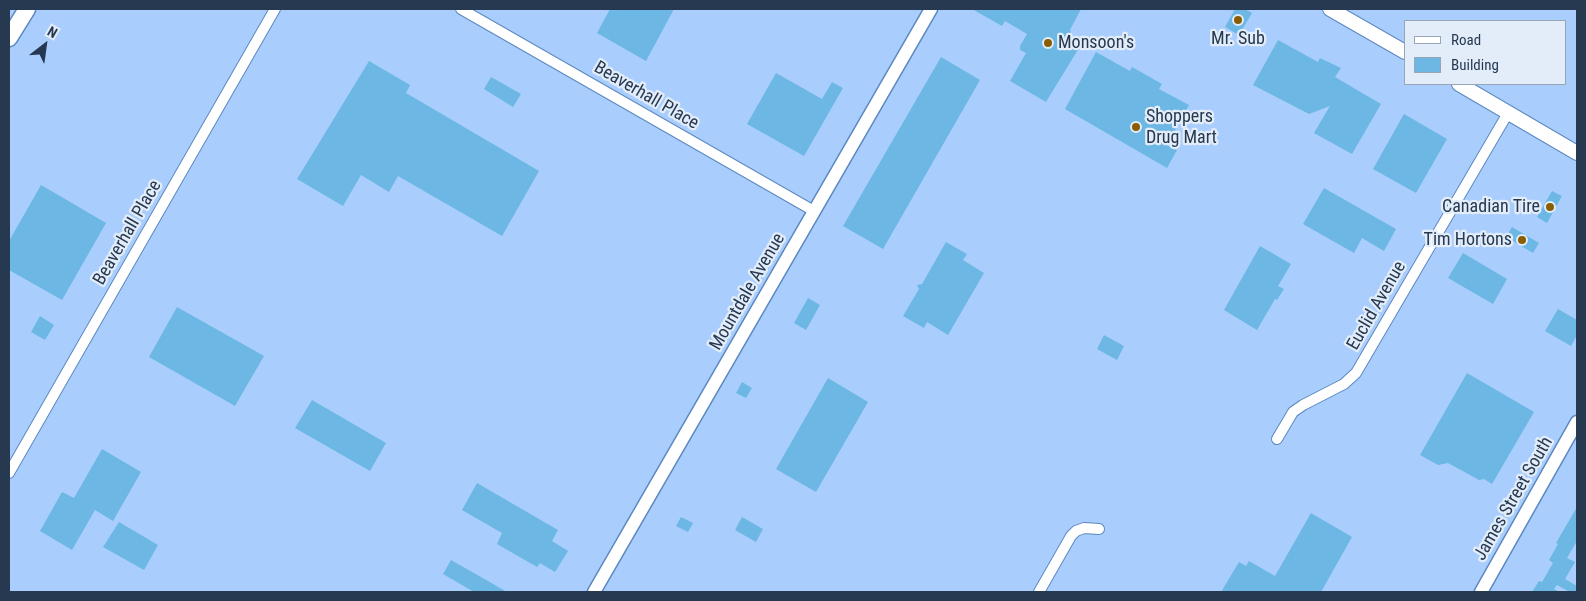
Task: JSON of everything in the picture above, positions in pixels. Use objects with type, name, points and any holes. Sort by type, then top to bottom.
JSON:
[{"type":"highway","points":[[9,38],[27,9]]},
{"type":"main road","points":[[1330,9],[1404,51]]},
{"type":"main road","points":[[1461,85],[1577,153]]},
{"type":"street","name":"Beaverhall Place","points":[[9,473],[275,9]]},
{"type":"street","name":"Beaverhall Place","points":[[461,9],[814,211]]},
{"type":"street","name":"Mountdale Avenue","points":[[594,592],[932,9]]},
{"type":"street","name":"Euclid Avenue","points":[[1277,439],[1293,412],[1344,384],[1356,373],[1508,113]]},
{"type":"street","name":"James Street South","points":[[1481,592],[1577,422]]},
{"type":"street","points":[[1039,592],[1071,536],[1076,531],[1084,528],[1099,529]]},
{"type":"building","points":[[610,9],[674,9],[646,61],[597,33]]},
{"type":"building","points":[[972,9],[1081,9],[1070,30],[1075,45],[1079,48],[1046,102],[1010,81],[1026,53],[1020,50],[1020,46],[1027,34],[1005,21],[1002,26]]},
{"type":"building","name":"Mr. Sub","points":[[1235,9],[1245,9],[1252,13],[1239,35],[1225,27]]},
{"type":"building","points":[[1278,40],[1318,62],[1320,58],[1341,68],[1335,77],[1381,104],[1352,154],[1314,133],[1330,106],[1309,114],[1253,85]]},
{"type":"building","name":"Shoppers Drug Mart","points":[[1096,52],[1130,71],[1132,67],[1162,84],[1159,89],[1189,105],[1167,145],[1177,150],[1167,168],[1065,109]]},
{"type":"building","points":[[941,57],[980,80],[883,249],[843,226]]},
{"type":"building","points":[[369,61],[410,85],[406,93],[539,171],[502,236],[398,176],[389,192],[361,175],[343,206],[297,179]]},
{"type":"building","points":[[776,73],[822,99],[832,82],[843,88],[804,156],[747,124]]},
{"type":"building","points":[[491,77],[521,94],[513,107],[484,89]]},
{"type":"building","points":[[1404,114],[1447,139],[1416,193],[1373,169]]},
{"type":"building","points":[[41,185],[106,223],[62,300],[9,270],[9,241]]},
{"type":"building","points":[[1324,188],[1396,229],[1384,251],[1362,238],[1354,253],[1303,224]]},
{"type":"building","name":"Canadian Tire","points":[[1552,191],[1562,196],[1547,223],[1537,217]]},
{"type":"building","name":"Tim Hortons","points":[[1512,227],[1539,243],[1533,253],[1506,237]]},
{"type":"building","points":[[946,242],[967,254],[963,260],[984,273],[948,335],[927,322],[924,328],[903,316],[919,289],[917,285],[922,284]]},
{"type":"building","points":[[1260,246],[1291,264],[1278,286],[1284,289],[1277,300],[1275,299],[1257,330],[1224,310]]},
{"type":"building","points":[[1463,253],[1507,279],[1493,304],[1448,278]]},
{"type":"building","points":[[808,298],[820,305],[806,330],[794,323]]},
{"type":"building","points":[[177,307],[264,356],[235,406],[149,357]]},
{"type":"building","points":[[1558,309],[1577,320],[1577,335],[1571,346],[1545,331]]},
{"type":"building","points":[[40,316],[54,325],[45,340],[31,332]]},
{"type":"building","points":[[1104,335],[1124,346],[1117,360],[1097,349]]},
{"type":"building","points":[[1467,373],[1534,412],[1492,484],[1484,479],[1479,480],[1448,463],[1438,465],[1420,455]]},
{"type":"building","points":[[828,378],[868,402],[816,492],[776,469]]},
{"type":"building","points":[[742,382],[752,388],[746,398],[736,393]]},
{"type":"building","points":[[312,400],[386,443],[370,471],[295,428]]},
{"type":"building","points":[[102,449],[141,472],[113,521],[95,510],[72,550],[40,531],[62,492],[74,498]]},
{"type":"building","points":[[477,483],[558,530],[552,541],[568,551],[555,572],[540,563],[537,567],[497,544],[502,533],[462,510]]},
{"type":"building","points":[[1577,507],[1577,541],[1567,558],[1575,562],[1565,579],[1577,586],[1577,592],[1570,592],[1557,585],[1554,589],[1560,592],[1532,592],[1539,581],[1542,582],[1553,563],[1549,560],[1558,544],[1556,543]]},
{"type":"building","points":[[1311,513],[1352,537],[1321,592],[1221,592],[1239,562],[1246,566],[1249,561],[1275,576]]},
{"type":"building","points":[[681,517],[693,523],[688,532],[676,526]]},
{"type":"building","points":[[742,517],[763,529],[756,542],[735,530]]},
{"type":"building","points":[[119,522],[158,545],[144,570],[103,547]]},
{"type":"building","points":[[451,560],[507,592],[474,592],[443,574]]},
{"type":"place","name":"Mr. Sub","points":[[1238,20]]},
{"type":"place","name":"Monsoon's","points":[[1048,43]]},
{"type":"place","name":"Shoppers Drug Mart","points":[[1136,127]]},
{"type":"place","name":"Canadian Tire","points":[[1550,207]]},
{"type":"place","name":"Tim Hortons","points":[[1522,240]]}]
